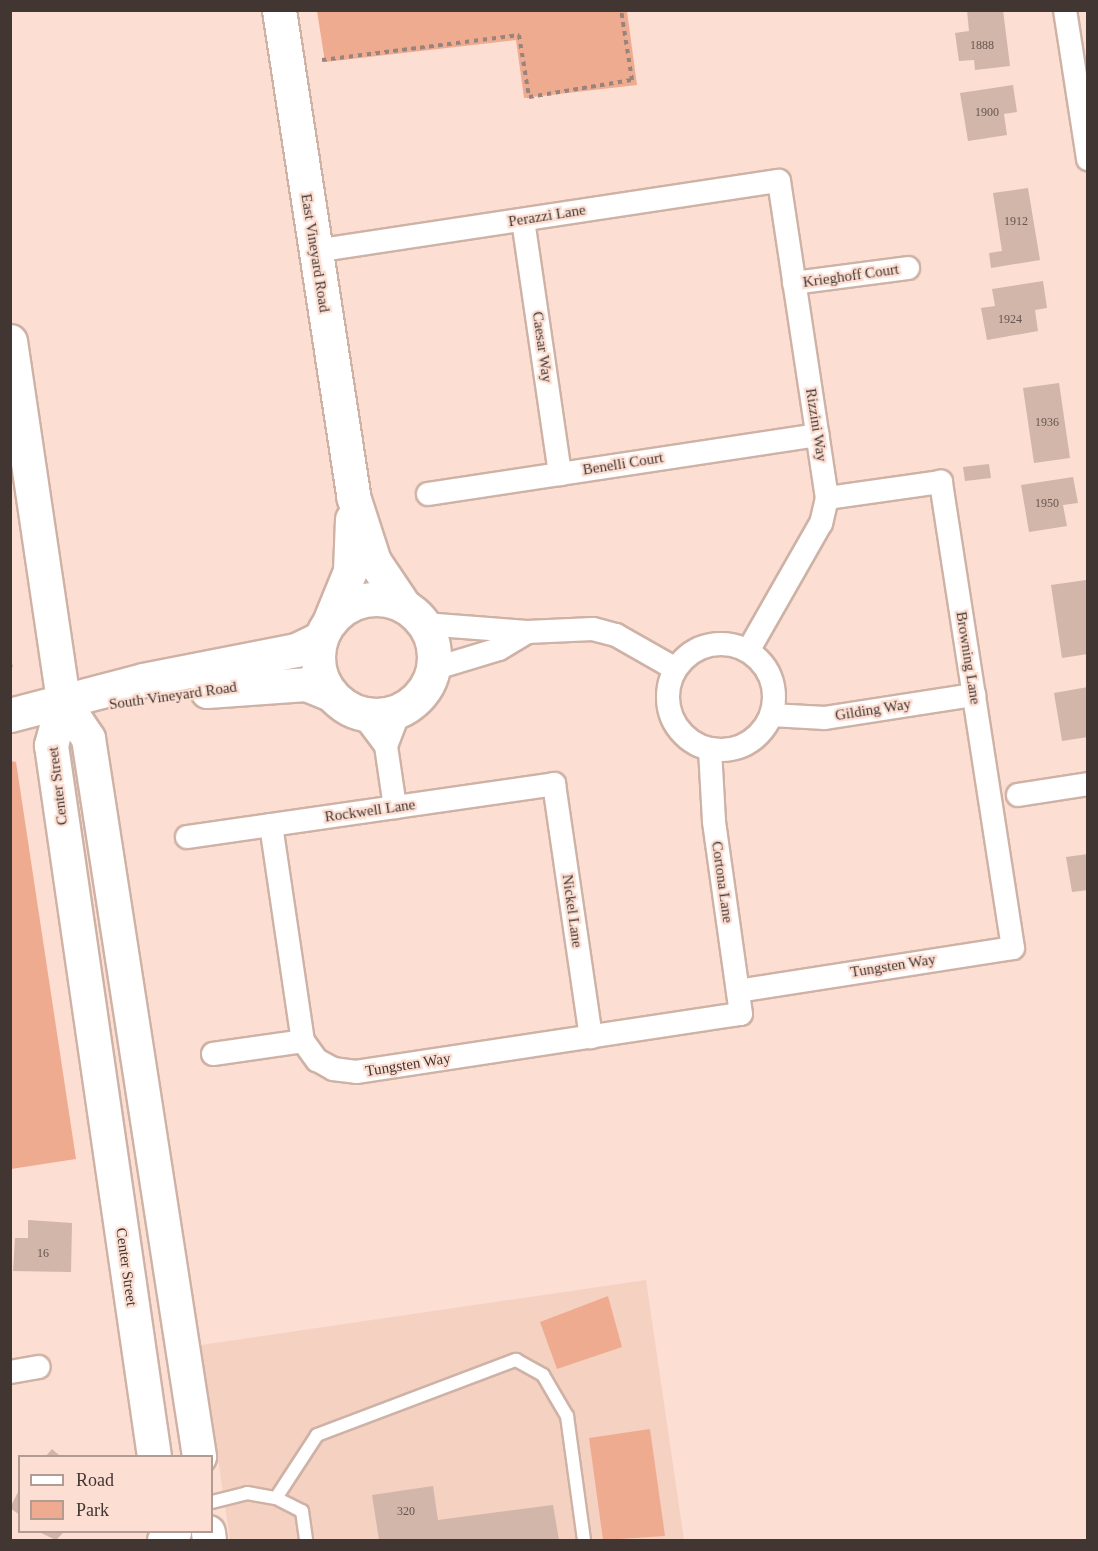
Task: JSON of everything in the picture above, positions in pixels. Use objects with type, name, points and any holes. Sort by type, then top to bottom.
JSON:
[{"type":"main road","name":"East Vineyard Road","points":[[279,10],[352,496],[374,561],[413,614]]},
{"type":"main road","points":[[10,341],[63,701],[88,738],[199,1455]]},
{"type":"main road","name":"East Vineyard Road","points":[[326,629],[350,571],[352,496]]},
{"type":"main road","points":[[364,600],[413,614],[434,651],[433,669],[426,687],[400,710],[362,714],[331,694],[321,677],[326,629],[364,600]]},
{"type":"main road","name":"South Vineyard Road","points":[[63,701],[143,680],[232,666],[326,629]]},
{"type":"main road","name":"South Vineyard Road","points":[[63,701],[113,708],[243,685],[306,684],[331,694]]},
{"type":"main road","points":[[10,715],[63,701]]},
{"type":"main road","name":"Center Street","points":[[63,701],[51,745],[154,1455]]},
{"type":"street","points":[[1065,10],[1088,159]]},
{"type":"street","name":"Perazzi Lane","points":[[315,251],[779,181]]},
{"type":"street","name":"Rizzini Way","points":[[748,651],[821,523],[827,498],[779,181]]},
{"type":"street","name":"Caesar Way","points":[[523,220],[560,474]]},
{"type":"street","name":"Krieghoff Court","points":[[794,283],[908,268]]},
{"type":"street","name":"Benelli Court","points":[[428,494],[818,435]]},
{"type":"street","name":"Browning Lane","points":[[827,498],[941,482],[1013,948]]},
{"type":"street","points":[[413,614],[527,632],[592,629],[616,635],[674,668]]},
{"type":"street","points":[[433,669],[499,649],[527,632]]},
{"type":"street","points":[[711,644],[748,651],[773,683],[771,715],[752,740],[738,747],[710,749],[692,742],[672,718],[668,702],[674,668],[711,644]]},
{"type":"street","name":"Gilding Way","points":[[771,715],[825,718],[974,695]]},
{"type":"street","points":[[386,746],[400,710]]},
{"type":"street","points":[[362,714],[386,746],[395,807]]},
{"type":"street","name":"Cortona Lane","points":[[710,749],[714,821],[741,1014]]},
{"type":"street","name":"Rockwell Lane","points":[[187,837],[554,784]]},
{"type":"street","name":"Nickel Lane","points":[[554,784],[591,1037]]},
{"type":"street","points":[[1018,795],[1088,784]]},
{"type":"street","points":[[213,1054],[303,1041],[271,825]]},
{"type":"street","name":"Tungsten Way","points":[[738,990],[1013,948]]},
{"type":"street","name":"Tungsten Way","points":[[303,1041],[325,1065],[356,1072],[741,1014]]},
{"type":"street","points":[[10,1372],[39,1367]]},
{"type":"lane","points":[[276,1498],[318,1435],[516,1360],[543,1376],[567,1416],[584,1540]]},
{"type":"lane","points":[[213,1502],[247,1493],[276,1498],[302,1511],[306,1540]]},
{"type":"path","points":[[322,60],[519,34],[529,97],[632,80],[621,10]]},
{"type":"path","points":[[10,663],[11,671]]},
{"type":"shaded area","points":[[646,1280],[684,1540],[230,1540],[201,1345]]},
{"type":"green space","points":[[317,11],[627,11],[637,85],[524,98],[516,40],[325,62]]},
{"type":"green space","points":[[11,761],[16,762],[76,1159],[11,1169]]},
{"type":"green space","points":[[608,1296],[622,1347],[557,1369],[540,1322]]},
{"type":"green space","points":[[650,1429],[665,1536],[603,1540],[589,1438]]},
{"type":"building","points":[[967,10],[1003,10],[1010,66],[975,70],[974,60],[959,61],[955,33],[969,31]]},
{"type":"building","points":[[1013,85],[1017,112],[1004,114],[1007,135],[968,141],[960,93]]},
{"type":"building","points":[[1028,188],[1040,260],[991,268],[989,253],[1002,251],[993,193]]},
{"type":"building","points":[[1043,281],[1047,308],[1035,310],[1038,331],[987,340],[981,308],[995,306],[992,289]]},
{"type":"building","points":[[1059,383],[1070,458],[1034,463],[1023,388]]},
{"type":"building","points":[[989,464],[991,478],[965,481],[963,467]]},
{"type":"building","points":[[1073,477],[1078,503],[1063,505],[1067,526],[1029,532],[1021,485]]},
{"type":"building","points":[[1086,580],[1088,654],[1062,658],[1051,585]]},
{"type":"building","points":[[1088,687],[1088,737],[1062,741],[1054,693]]},
{"type":"building","points":[[1088,854],[1088,890],[1072,892],[1066,857]]},
{"type":"building","points":[[28,1220],[72,1223],[71,1272],[13,1271],[15,1238],[28,1238]]},
{"type":"building","points":[[52,1449],[59,1455],[47,1455]]},
{"type":"building","points":[[433,1486],[438,1520],[553,1505],[559,1540],[379,1540],[372,1495]]},
{"type":"building","points":[[18,1492],[18,1514],[10,1508]]},
{"type":"building","points":[[41,1533],[63,1533],[56,1540]]}]
